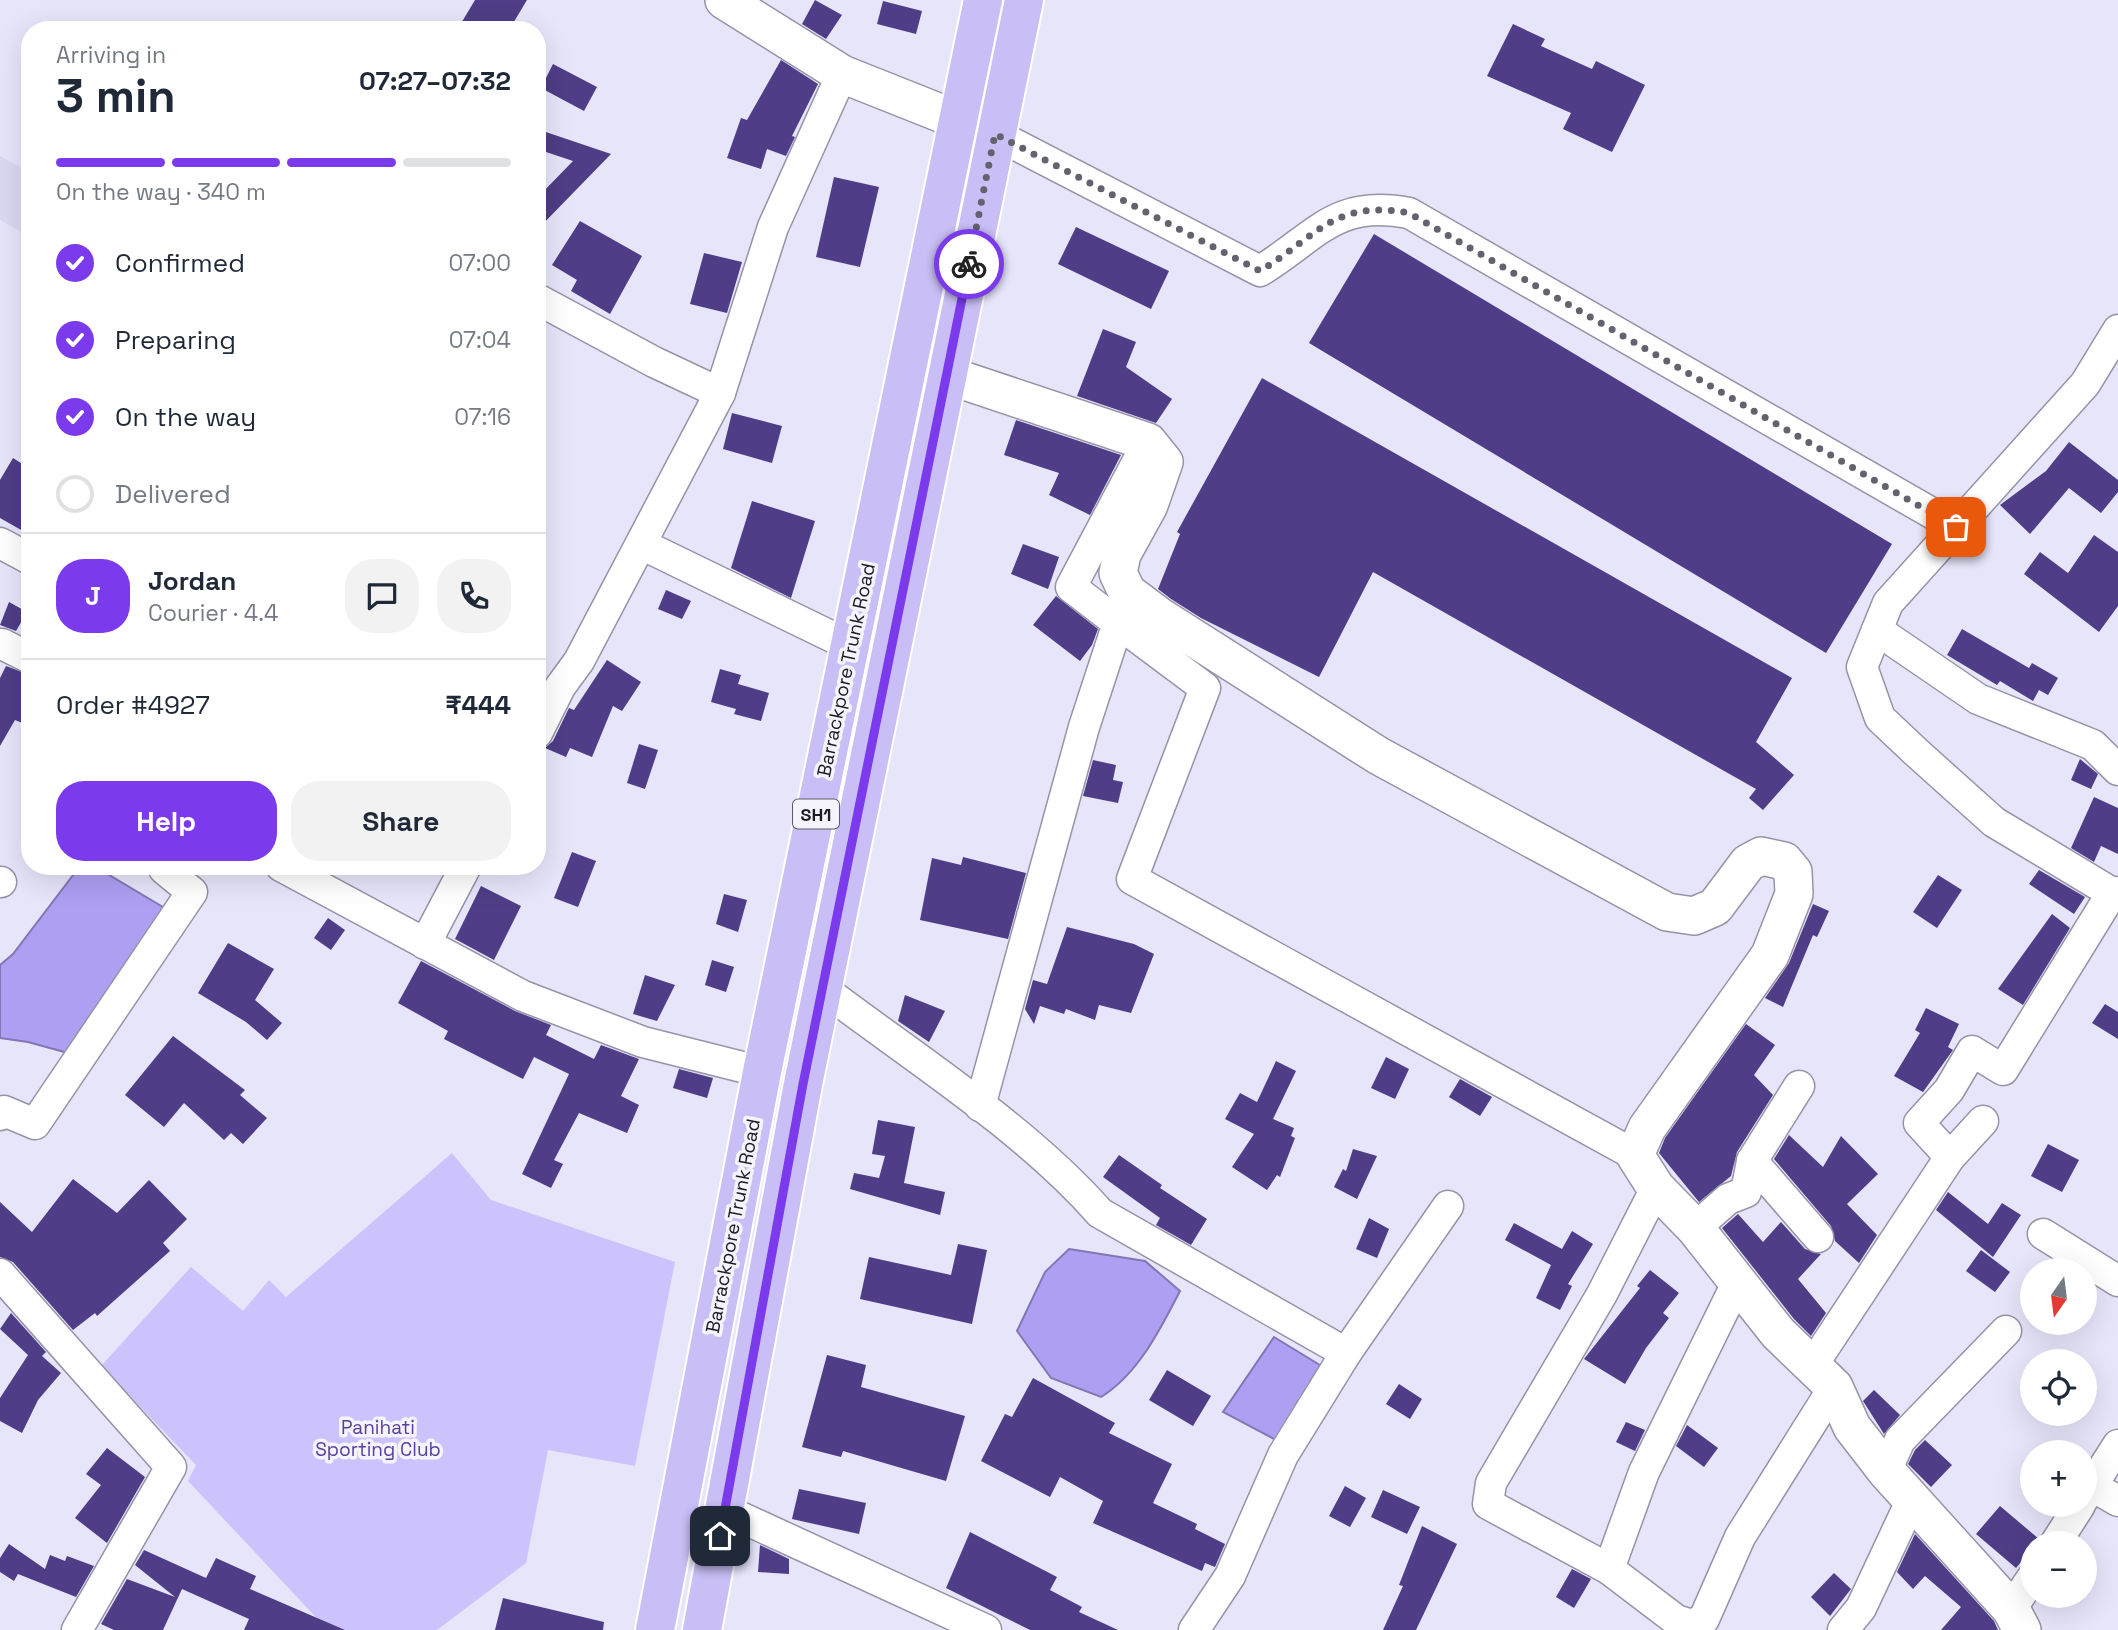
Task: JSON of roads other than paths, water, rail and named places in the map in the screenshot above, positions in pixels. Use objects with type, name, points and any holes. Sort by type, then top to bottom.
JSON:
[{"type":"main road","name":"Barrackpore Trunk Road","points":[[655,1630],[762,1072],[983,0]]},
{"type":"main road","name":"Barrackpore Trunk Road","points":[[702,1630],[823,989],[1024,0]]},
{"type":"street","points":[[724,0],[842,74],[959,123],[995,134],[1260,271],[1326,223],[1354,211],[1379,207],[1409,213],[1956,527]]},
{"type":"street","points":[[548,681],[579,661],[720,393],[773,228],[842,74]]},
{"type":"street","points":[[546,304],[654,362],[720,393]]},
{"type":"street","points":[[1950,1157],[1919,1124],[1949,1090],[1972,1051],[2003,1070],[2115,893],[1994,822],[1880,718],[1862,667],[1888,603],[2085,384],[2118,330]]},
{"type":"street","points":[[947,375],[1148,443],[1164,462],[1149,505],[1122,554],[1118,573],[1126,592],[1159,616],[1380,756],[1667,912],[1694,916],[1715,908],[1748,863],[1761,856],[1784,860],[1793,872],[1794,894],[1770,955],[1647,1128],[1635,1155]]},
{"type":"street","points":[[1148,443],[1071,587],[1205,688],[1132,879],[1635,1155],[1657,1188],[1695,1228],[1778,1333],[1823,1376],[1852,1427],[1886,1471],[1913,1497],[2017,1620]]},
{"type":"street","points":[[0,543],[21,554]]},
{"type":"street","points":[[641,544],[851,646]]},
{"type":"street","points":[[980,1106],[1084,727],[1118,623]]},
{"type":"street","points":[[1877,630],[1978,699],[2093,745],[2118,770]]},
{"type":"street","points":[[1,644],[21,654]]},
{"type":"street","points":[[0,1115],[4,1111],[35,1124],[192,892],[171,875]]},
{"type":"street","points":[[298,875],[523,996],[643,1042],[762,1072]]},
{"type":"street","points":[[425,944],[461,875]]},
{"type":"street","points":[[823,989],[980,1106],[1076,1185],[1100,1213],[1346,1353]]},
{"type":"street","points":[[1695,1228],[1728,1199],[1745,1192],[1752,1161],[1799,1086]]},
{"type":"street","points":[[1657,1188],[1602,1294],[1491,1483],[1488,1504],[1609,1569],[1676,1620],[1692,1625],[1703,1619],[1740,1537],[1823,1376],[1950,1157],[1983,1121]]},
{"type":"street","points":[[1752,1161],[1818,1237]]},
{"type":"street","points":[[1195,1630],[1230,1576],[1283,1455],[1346,1353],[1448,1206]]},
{"type":"street","points":[[2043,1234],[2118,1282]]},
{"type":"street","points":[[0,1275],[171,1467],[77,1630]]},
{"type":"street","points":[[1609,1569],[1644,1472],[1738,1281]]},
{"type":"street","points":[[1886,1471],[1900,1440],[2006,1331]]},
{"type":"street","points":[[2097,1477],[2118,1445]]},
{"type":"street","points":[[1843,1630],[1861,1608],[1913,1497]]},
{"type":"street","points":[[2097,1498],[2118,1501]]},
{"type":"street","points":[[724,1510],[986,1630]]},
{"type":"park label","name":"Panihati Sporting Club","points":[[378,1438]]}]
